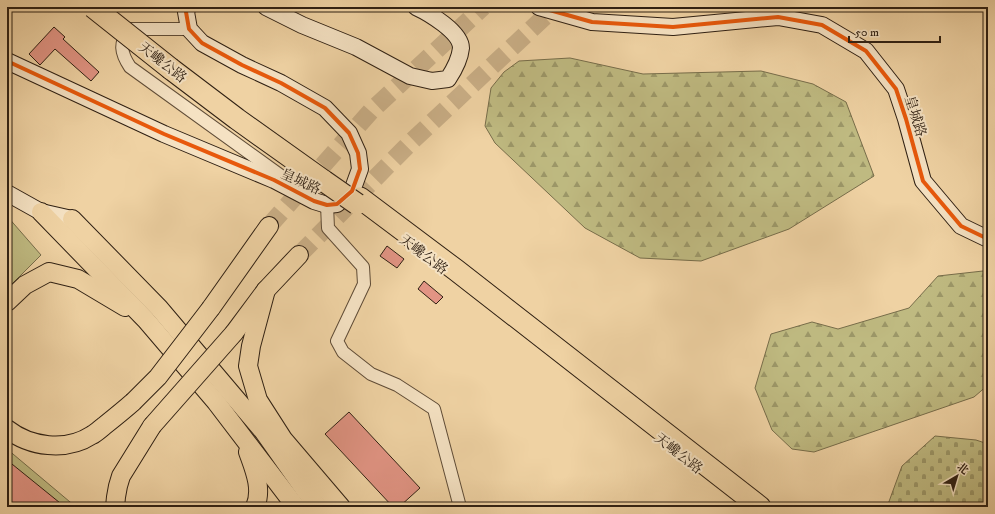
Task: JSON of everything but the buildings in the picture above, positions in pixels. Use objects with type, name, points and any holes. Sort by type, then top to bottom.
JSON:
[{"type":"highway","name":"天巉公路","points":[[93,7],[240,113],[326,178],[456,270],[760,507]]},
{"type":"highway","name":"天巉公路","points":[[105,7],[174,66]]},
{"type":"highway","name":"天巉公路","points":[[358,201],[749,507]]},
{"type":"main road","points":[[41,212],[152,314],[216,402],[296,507]]},
{"type":"main road","points":[[72,219],[152,314],[264,432],[318,507]]},
{"type":"main road","points":[[7,429],[17,436],[38,444],[71,444],[92,436],[133,402],[158,377],[211,308],[269,226]]},
{"type":"main road","points":[[115,507],[121,476],[152,426],[234,333],[266,290],[299,255]]},
{"type":"main road","points":[[7,302],[25,285],[49,272],[78,279],[152,314]]},
{"type":"main road","points":[[266,290],[251,346],[248,366],[258,400],[283,439],[342,507]]},
{"type":"main road","points":[[244,438],[258,481],[258,501],[255,507]]},
{"type":"street","points":[[266,7],[302,25],[356,47],[410,76],[432,81],[448,79],[457,65],[461,47],[458,38],[443,23],[416,7]]},
{"type":"street","name":"皇城路","points":[[539,7],[592,22],[673,27],[778,17],[822,25],[866,51],[871,56],[896,89],[923,181],[961,226],[988,239]]},
{"type":"street","points":[[186,9],[189,29],[128,29],[123,38],[122,48],[124,58],[130,67],[284,178],[291,189]]},
{"type":"street","name":"皇城路","points":[[7,61],[164,134],[274,180],[314,201],[327,205],[337,204],[352,191],[360,169],[358,153],[349,133],[325,108],[281,83],[242,65],[202,43],[189,29]]},
{"type":"street","points":[[7,193],[41,212],[72,219]]},
{"type":"street","points":[[327,205],[328,228],[363,267],[364,284],[337,341],[343,352],[371,374],[397,385],[434,408],[460,507]]},
{"type":"green space","points":[[570,58],[643,74],[761,71],[813,84],[846,102],[874,176],[789,229],[701,261],[640,258],[585,228],[495,143],[485,126],[491,88],[504,72],[519,61]]},
{"type":"green space","points":[[7,216],[41,255],[7,289]]},
{"type":"green space","points":[[983,271],[988,274],[988,385],[974,397],[814,452],[792,449],[772,430],[755,388],[771,334],[812,322],[838,329],[909,308],[938,276]]},
{"type":"green space","points":[[935,436],[976,440],[988,444],[988,507],[887,507],[902,466]]},
{"type":"green space","points":[[7,449],[76,507],[7,507]]},
{"type":"tunnel","points":[[269,226],[372,110],[483,7]]},
{"type":"tunnel","points":[[299,255],[411,142],[555,7]]},
{"type":"cycle path","points":[[7,61],[164,134],[274,180],[314,201],[327,205],[337,204],[352,191],[360,169],[358,153],[349,133],[325,108],[281,83],[242,65],[202,43],[189,29],[186,12],[188,7]]},
{"type":"cycle path","points":[[539,7],[592,22],[673,27],[778,17],[822,25],[866,51],[896,89],[923,181],[961,226],[988,239]]}]
